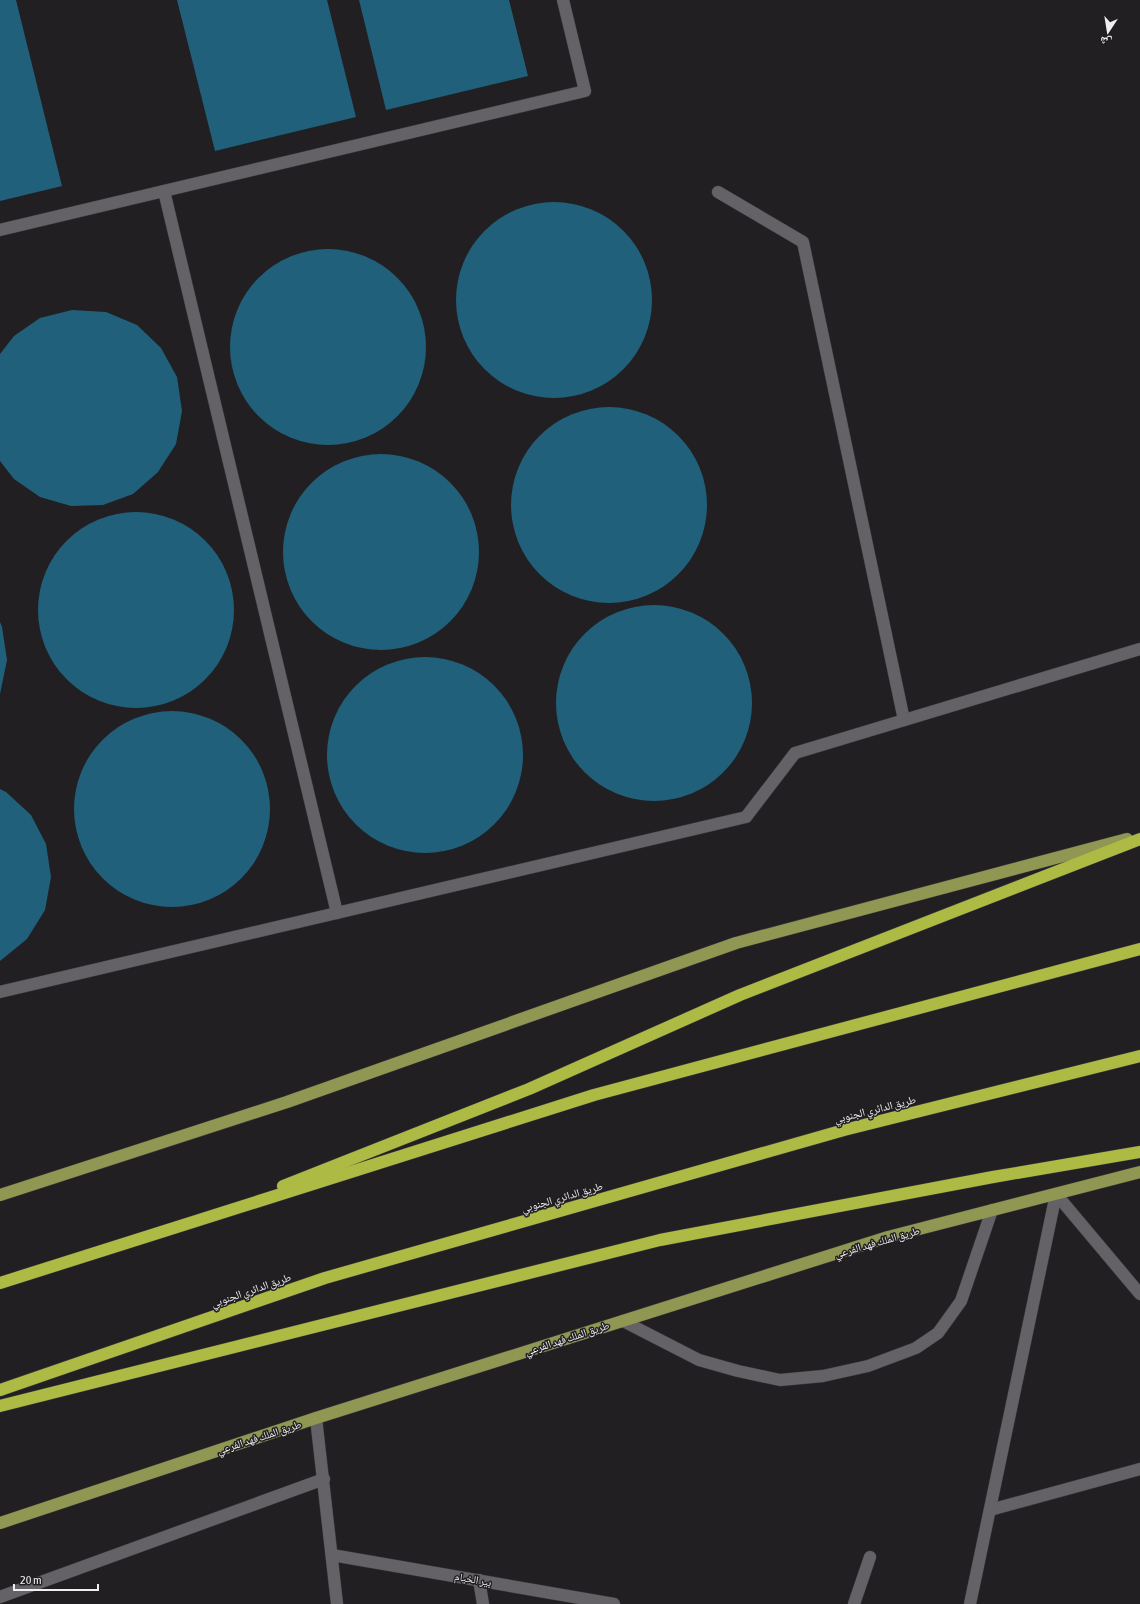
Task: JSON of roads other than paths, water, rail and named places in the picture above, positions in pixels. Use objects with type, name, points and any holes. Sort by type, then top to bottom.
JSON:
[{"type":"highway","points":[[185,1224],[529,1089],[740,995],[1140,840]]},
{"type":"highway","points":[[0,1283],[594,1095],[1140,949]]},
{"type":"highway","name":"طريق الدائري الجنوبي","points":[[0,1390],[325,1278],[844,1130],[1140,1056]]},
{"type":"highway","points":[[0,1406],[660,1240],[993,1177],[1140,1152]]},
{"type":"main road","points":[[0,1195],[287,1102],[736,943],[1140,836]]},
{"type":"main road","name":"طريق الملك فهد الفرعي","points":[[0,1523],[316,1418],[888,1237],[1140,1172]]},
{"type":"street","points":[[0,230],[585,91],[563,0]]},
{"type":"street","points":[[164,191],[337,913]]},
{"type":"street","points":[[718,192],[802,242],[904,720]]},
{"type":"street","points":[[0,992],[746,817],[795,753],[1140,649]]},
{"type":"street","points":[[1056,1194],[1140,1294]]},
{"type":"street","points":[[970,1604],[1056,1194]]},
{"type":"street","points":[[623,1321],[699,1360],[738,1371],[780,1380],[823,1376],[868,1366],[916,1348],[938,1333],[962,1301],[992,1210]]},
{"type":"street","points":[[316,1418],[337,1604]]},
{"type":"street","points":[[990,1510],[1140,1469]]},
{"type":"street","points":[[0,1597],[324,1479]]},
{"type":"street","name":"بير الخيام","points":[[332,1555],[614,1604]]},
{"type":"street","points":[[854,1604],[870,1557]]},
{"type":"street","points":[[479,1580],[483,1604]]},
{"type":"water","points":[[0,0],[16,0],[62,186],[0,201]]},
{"type":"water","points":[[177,0],[327,0],[356,117],[215,151]]},
{"type":"water","points":[[359,0],[509,0],[528,76],[386,110]]},
{"type":"water","points":[[544,202],[564,202],[583,206],[600,213],[609,218],[630,238],[636,245],[645,262],[652,290],[652,310],[645,338],[636,355],[616,376],[600,387],[583,394],[564,398],[544,398],[516,391],[499,382],[472,355],[460,329],[456,310],[456,290],[463,262],[472,245],[499,218],[525,206]]},
{"type":"water","points":[[318,249],[338,249],[366,256],[383,265],[398,277],[410,292],[419,309],[426,337],[426,357],[419,385],[410,402],[398,417],[383,429],[366,438],[338,445],[318,445],[290,438],[273,429],[258,417],[246,402],[237,385],[230,357],[230,337],[237,309],[246,292],[258,277],[273,265],[290,256]]},
{"type":"water","points":[[72,310],[106,312],[137,325],[161,348],[177,377],[182,411],[176,444],[158,472],[133,494],[103,505],[71,506],[40,497],[14,479],[0,461],[0,354],[14,336],[40,318]]},
{"type":"water","points":[[599,407],[619,407],[638,411],[655,418],[664,423],[685,443],[691,450],[700,467],[707,495],[707,515],[700,543],[691,560],[671,581],[655,592],[638,599],[619,603],[599,603],[571,596],[554,587],[527,560],[515,534],[511,515],[511,495],[518,467],[527,450],[554,423],[580,411]]},
{"type":"water","points":[[371,454],[391,454],[419,461],[436,470],[451,482],[463,497],[472,514],[479,542],[479,562],[472,590],[463,607],[451,622],[436,634],[419,643],[391,650],[371,650],[343,643],[326,634],[311,622],[299,607],[290,590],[283,562],[283,542],[290,514],[299,497],[311,482],[326,470],[343,461]]},
{"type":"water","points":[[126,512],[146,512],[165,516],[182,523],[191,528],[212,548],[218,555],[227,572],[234,600],[234,620],[227,648],[218,665],[198,686],[182,697],[165,704],[146,708],[126,708],[98,701],[81,692],[54,665],[42,639],[38,620],[38,600],[45,572],[54,555],[81,528],[107,516]]},
{"type":"water","points":[[644,605],[664,605],[692,612],[709,621],[724,633],[736,648],[745,665],[752,693],[752,713],[745,741],[736,758],[724,773],[709,785],[692,794],[664,801],[644,801],[616,794],[599,785],[584,773],[572,758],[563,741],[556,713],[556,693],[563,665],[572,648],[584,633],[599,621],[616,612]]},
{"type":"water","points":[[0,622],[7,660],[0,694]]},
{"type":"water","points":[[415,657],[435,657],[454,661],[471,668],[480,673],[501,693],[507,700],[516,717],[523,745],[523,765],[516,793],[507,810],[487,831],[471,842],[454,849],[435,853],[415,853],[387,846],[370,837],[343,810],[331,784],[327,765],[327,745],[334,717],[343,700],[370,673],[396,661]]},
{"type":"water","points":[[162,711],[182,711],[210,718],[227,727],[242,739],[254,754],[263,771],[270,799],[270,819],[263,847],[254,864],[242,879],[227,891],[210,900],[182,907],[162,907],[134,900],[117,891],[102,879],[90,864],[81,847],[74,819],[74,799],[81,771],[90,754],[102,739],[117,727],[134,718]]},
{"type":"water","points":[[0,789],[6,792],[31,815],[46,844],[51,877],[45,910],[27,939],[0,961]]}]
